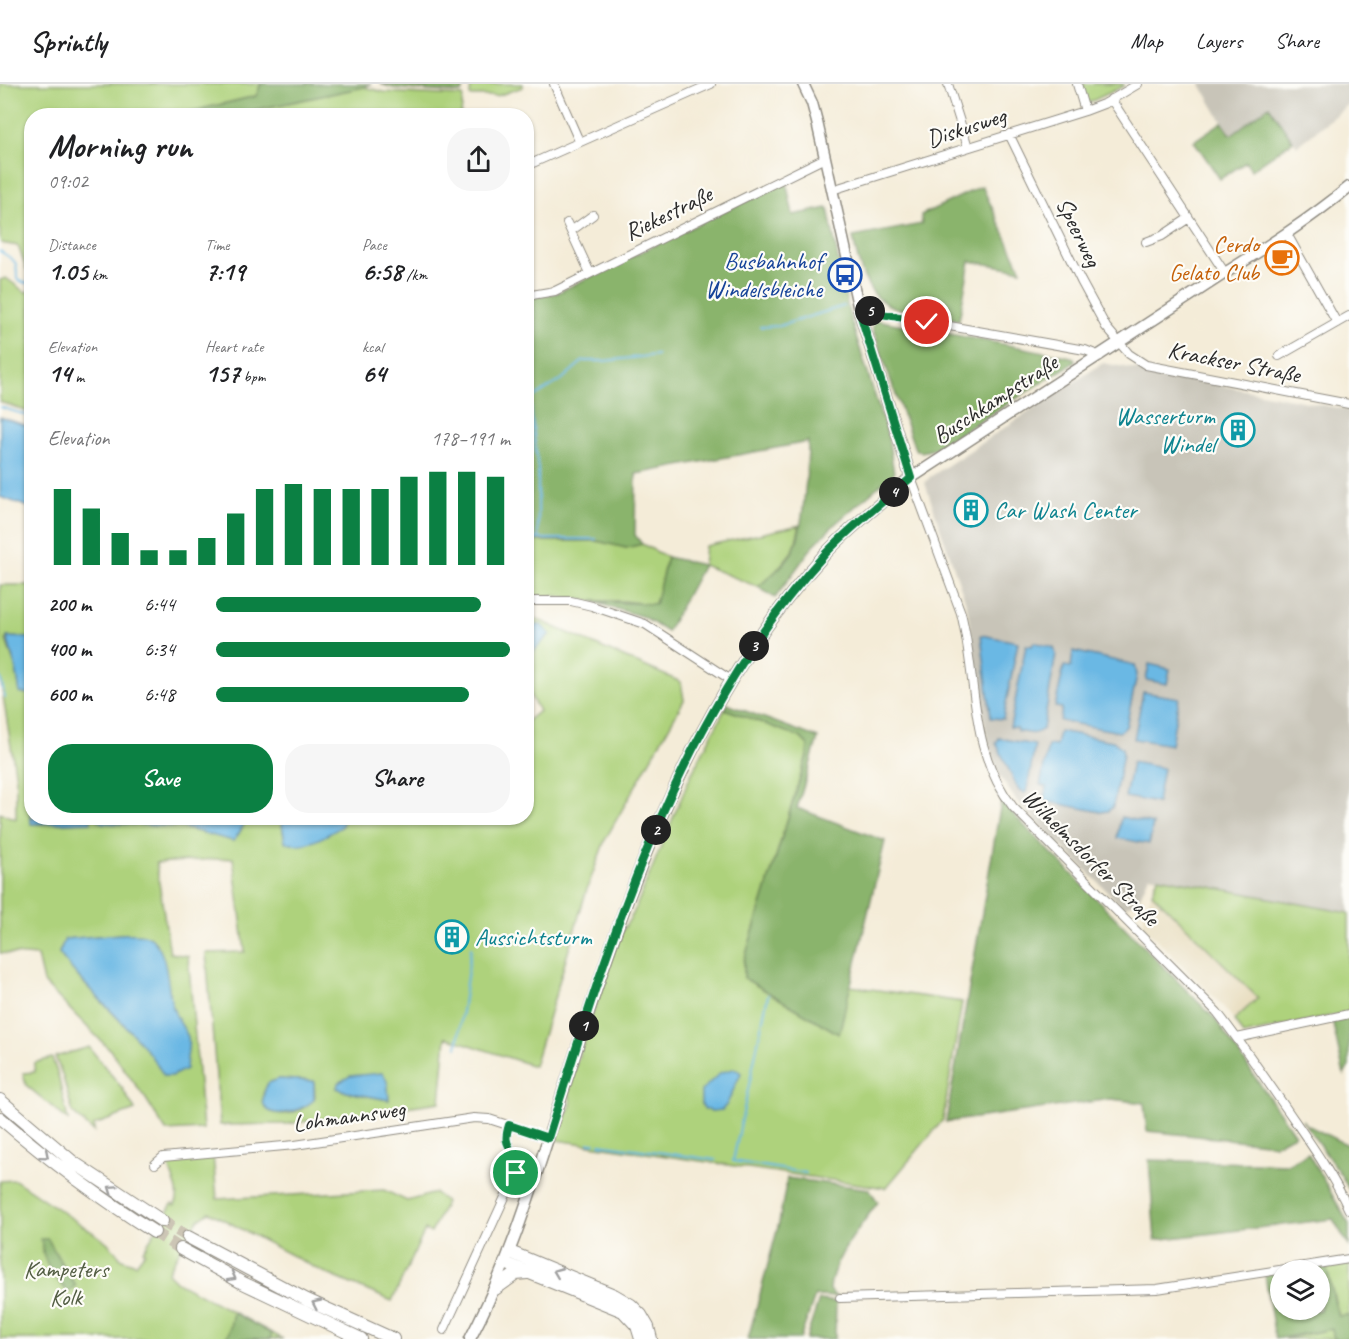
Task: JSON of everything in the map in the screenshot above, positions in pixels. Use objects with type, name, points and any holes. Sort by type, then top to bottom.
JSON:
[{"type":"highway","points":[[0,1100],[73,1162],[162,1221]]},
{"type":"highway","points":[[0,1118],[63,1171],[154,1232]]},
{"type":"highway","points":[[188,1237],[307,1300],[393,1339]]},
{"type":"highway","points":[[181,1249],[241,1282],[361,1339]]},
{"type":"highway","points":[[507,1258],[531,1273],[623,1311],[637,1326],[641,1339]]},
{"type":"highway","points":[[507,1258],[614,1295],[631,1305],[641,1315],[648,1327],[651,1339]]},
{"type":"highway","points":[[495,1289],[516,1274],[531,1273]]},
{"type":"main road","points":[[803,84],[812,104],[859,310],[911,478]]},
{"type":"main road","name":"Buschkampstraße","points":[[470,1339],[495,1289],[531,1193],[608,950],[643,862],[700,734],[731,680],[772,620],[814,567],[848,532],[911,478],[1287,234],[1349,187]]},
{"type":"street","points":[[554,84],[579,141]]},
{"type":"street","points":[[682,84],[687,95]]},
{"type":"street","points":[[534,162],[711,84]]},
{"type":"street","points":[[948,84],[968,147]]},
{"type":"street","points":[[1077,84],[1085,111]]},
{"type":"street","name":"Diskusweg","points":[[832,190],[1085,111],[1138,84]]},
{"type":"street","points":[[1111,99],[1225,273]]},
{"type":"street","name":"Speerweg","points":[[1009,134],[1085,288],[1106,327],[1120,343]]},
{"type":"street","name":"Riekestraße","points":[[534,295],[555,291],[825,158]]},
{"type":"street","points":[[590,273],[569,227],[593,215]]},
{"type":"street","points":[[1146,242],[1162,236],[1189,218]]},
{"type":"street","points":[[1287,234],[1337,323]]},
{"type":"street","points":[[859,310],[1085,350],[1100,356]]},
{"type":"street","points":[[1279,356],[1349,316]]},
{"type":"street","name":"Krackser Straße","points":[[1120,343],[1136,359],[1146,365],[1349,404]]},
{"type":"street","name":"Wilhelmsdorfer Straße","points":[[911,478],[961,613],[982,744],[990,772],[1000,791],[1013,807],[1217,1012],[1238,1038],[1331,1175],[1349,1210]]},
{"type":"street","points":[[534,601],[571,601],[645,624],[731,680]]},
{"type":"street","points":[[1238,1038],[1349,1014]]},
{"type":"street","name":"Lohmannsweg","points":[[155,1164],[163,1157],[295,1145],[474,1118],[489,1119],[548,1138]]},
{"type":"street","points":[[444,1330],[516,1173],[514,1157],[507,1146],[506,1134],[509,1125]]},
{"type":"street","points":[[840,1298],[1157,1289],[1349,1259]]},
{"type":"shaded area","points":[[1200,84],[1349,84],[1349,104],[1297,146],[1269,107],[1230,135]]},
{"type":"shaded area","points":[[1103,363],[1349,410],[1349,913],[1149,876],[1138,901],[1123,907],[1016,800],[999,775],[988,745],[967,606],[925,483],[930,477]]},
{"type":"shaded area","points":[[1152,893],[1259,998],[1234,1020],[1143,926],[1145,908]]},
{"type":"green space","points":[[0,84],[261,84],[256,96],[205,108],[24,108],[24,262],[18,246],[1,243]]},
{"type":"green space","points":[[261,84],[371,84],[264,108],[205,108],[256,96]]},
{"type":"green space","points":[[380,84],[464,84],[463,91],[460,93],[393,88]]},
{"type":"green space","points":[[471,84],[523,84],[523,87],[497,96],[470,96]]},
{"type":"green space","points":[[1079,84],[1123,84],[1124,86],[1086,104]]},
{"type":"green space","points":[[364,87],[384,92],[463,96],[462,108],[264,108]]},
{"type":"green space","points":[[1269,106],[1293,141],[1251,170],[1246,162],[1220,179],[1194,141],[1222,122],[1231,135]]},
{"type":"green space","points":[[786,181],[793,215],[828,208],[849,314],[888,437],[894,473],[813,546],[775,598],[758,587],[787,560],[794,549],[800,528],[808,442],[636,474],[635,535],[642,544],[626,548],[597,541],[534,541],[534,297],[557,293]]},
{"type":"green space","points":[[982,186],[1021,270],[970,261],[959,320],[899,309],[885,303],[875,295],[859,263],[853,237],[922,224],[921,215]]},
{"type":"green space","points":[[6,278],[24,291],[24,411],[0,402],[0,280]]},
{"type":"green space","points":[[876,320],[1071,357],[1075,362],[935,449],[921,452],[915,449],[872,327]]},
{"type":"green space","points":[[800,525],[794,549],[776,571],[758,587],[703,565],[705,546]]},
{"type":"green space","points":[[534,541],[597,541],[626,548],[642,544],[667,557],[655,605],[624,601],[590,601],[556,596],[534,597]]},
{"type":"green space","points":[[667,557],[703,565],[667,632],[644,617],[590,601],[655,604]]},
{"type":"green space","points":[[0,585],[24,585],[24,638],[7,637],[6,640],[16,669],[20,692],[24,693],[24,825],[181,827],[233,841],[244,825],[282,825],[285,842],[308,843],[342,825],[534,825],[534,715],[539,711],[534,702],[534,651],[550,634],[534,630],[534,618],[681,682],[684,700],[605,840],[586,892],[534,1066],[446,1037],[440,1102],[287,1124],[220,1125],[206,953],[245,952],[233,858],[156,863],[170,953],[188,956],[203,1129],[166,1131],[111,1051],[43,982],[37,956],[0,953],[0,813],[16,819],[16,778],[0,677]],"holes":[[[121,934],[150,937],[159,950],[164,964],[174,1011],[188,1037],[165,1076],[148,1050],[80,979],[59,953],[65,939]],[[381,1073],[387,1083],[389,1100],[337,1088]],[[279,1079],[314,1081],[315,1097],[306,1106],[289,1114],[270,1111],[263,1094],[268,1083]]]},
{"type":"green space","points":[[727,704],[818,738],[797,808],[885,841],[839,1034],[744,978],[744,961],[807,756],[808,745],[800,737],[725,709]]},
{"type":"green space","points":[[725,709],[800,737],[808,745],[807,755],[744,961],[744,978],[839,1034],[850,986],[962,1002],[943,1120],[886,1188],[556,1140],[571,1104],[569,1093],[574,1071],[616,941],[633,914],[690,777]],"holes":[[[741,1073],[735,1085],[712,1111],[705,1109],[701,1104]]]},
{"type":"green space","points":[[1001,802],[1215,1019],[1295,1135],[1275,1144],[1147,1131],[1144,1103],[1111,1099],[946,1122]]},
{"type":"green space","points":[[1158,877],[1349,913],[1349,1012],[1243,1035],[1234,1020],[1258,998],[1152,893]]},
{"type":"green space","points":[[1349,1016],[1349,1066],[1344,1075],[1332,1020]]},
{"type":"green space","points":[[89,1047],[122,1088],[135,1110],[94,1125],[94,1132],[73,1113],[55,1057]]},
{"type":"green space","points":[[52,1058],[68,1120],[26,1085],[23,1073],[35,1072],[34,1063]]},
{"type":"green space","points":[[1302,1120],[1307,1125],[1349,1146],[1349,1190],[1341,1175]]},
{"type":"green space","points":[[1308,1153],[1349,1224],[1349,1246],[1333,1219],[1155,1240],[1149,1160],[1288,1164]]},
{"type":"green space","name":"Kampeters Kolk","points":[[213,1155],[217,1199],[384,1190],[407,1201],[435,1193],[446,1202],[431,1233],[425,1230],[392,1301],[325,1273],[209,1212],[198,1220],[168,1273],[177,1282],[283,1339],[0,1339],[0,1181],[15,1180],[107,1242],[122,1259],[136,1264],[172,1204],[175,1205],[177,1200],[177,1189],[168,1161]]},
{"type":"green space","points":[[787,1178],[869,1189],[878,1202],[848,1244],[836,1267],[830,1290],[835,1296],[841,1297],[815,1296],[800,1339],[748,1339],[779,1223]]},
{"type":"green space","name":"Kampeters Kolk","points":[[41,1239],[48,1239],[76,1285],[68,1292],[49,1268]]},
{"type":"green space","points":[[1349,1262],[1349,1315],[1339,1316],[1330,1281],[1330,1265]]},
{"type":"green space","points":[[1270,1274],[1270,1307],[1265,1275]]},
{"type":"green space","points":[[1330,1283],[1338,1316],[1349,1315],[1349,1339],[1334,1339],[1332,1329],[1275,1339],[1272,1320],[1330,1320]]},
{"type":"green space","points":[[819,1300],[836,1302],[835,1339],[806,1339]]},
{"type":"green space","points":[[233,1312],[272,1334],[270,1339],[225,1339],[229,1332]]},
{"type":"green space","points":[[1332,1329],[1334,1339],[1284,1339]]},
{"type":"water","points":[[0,417],[24,425],[24,506],[0,497]]},
{"type":"water","points":[[541,625],[550,634],[534,651],[534,626]]},
{"type":"water","points":[[981,635],[1018,642],[1003,719],[991,718]]},
{"type":"water","points":[[7,637],[24,638],[24,693],[20,693]]},
{"type":"water","points":[[1034,642],[1054,648],[1056,654],[1043,729],[1037,733],[1030,733],[1017,731],[1017,728],[1010,727],[1026,645],[1032,646]]},
{"type":"water","points":[[1073,651],[1135,665],[1137,675],[1126,727],[1119,732],[1060,721],[1062,708],[1055,707],[1064,666],[1071,667]]},
{"type":"water","points":[[1149,664],[1170,669],[1167,684],[1146,680]]},
{"type":"water","points":[[1143,692],[1179,698],[1171,745],[1134,739]]},
{"type":"water","points":[[1059,731],[1113,741],[1122,748],[1123,754],[1113,807],[1108,811],[1101,812],[1044,801],[1047,787],[1040,785],[1048,745],[1056,746]]},
{"type":"water","points":[[999,738],[1035,745],[1025,793],[1019,791],[996,743]]},
{"type":"water","points":[[1132,762],[1163,768],[1157,803],[1125,797]]},
{"type":"water","points":[[1121,817],[1153,824],[1149,844],[1117,838]]},
{"type":"water","points":[[142,825],[244,825],[233,841],[181,827]]},
{"type":"water","points":[[282,825],[342,825],[314,841],[299,844],[285,842]]},
{"type":"water","points":[[121,934],[149,937],[158,946],[162,955],[172,1004],[188,1040],[186,1069],[172,1076],[164,1076],[141,1043],[59,953],[65,939]]},
{"type":"water","points":[[733,1069],[741,1073],[727,1104],[722,1110],[705,1109],[701,1104],[701,1091],[720,1073]]},
{"type":"water","points":[[382,1073],[387,1082],[389,1100],[337,1088],[338,1083],[350,1076]]},
{"type":"water","points":[[279,1079],[314,1081],[314,1100],[285,1113],[268,1110],[264,1105],[263,1096],[268,1083]]},
{"type":"waterway","points":[[0,251],[14,262],[17,268],[17,279],[24,282]]},
{"type":"waterway","points":[[760,327],[779,326],[844,306]]},
{"type":"waterway","points":[[534,397],[560,381],[583,361],[657,355]]},
{"type":"waterway","points":[[0,407],[24,414]]},
{"type":"waterway","points":[[534,436],[538,469],[538,539],[534,539]]},
{"type":"waterway","points":[[539,539],[596,539]]},
{"type":"waterway","points":[[0,676],[5,698]]},
{"type":"waterway","points":[[457,1047],[471,948]]},
{"type":"waterway","points":[[768,995],[733,1161],[806,1173]]},
{"type":"waterway","points":[[589,1143],[595,1143]]},
{"type":"waterway","points":[[600,1144],[716,1160]]},
{"type":"tunnel","points":[[162,1221],[188,1237]]},
{"type":"tunnel","points":[[154,1232],[181,1249]]},
{"type":"place","name":"Cerdo Gelato Club","points":[[1282,258]]},
{"type":"place","name":"Busbahnhof Windelsbleiche","points":[[845,275]]},
{"type":"place","name":"Wasserturm Windel","points":[[1238,430]]},
{"type":"place","name":"Car Wash Center","points":[[971,510]]},
{"type":"place","name":"Aussichtsturm","points":[[452,937]]},
{"type":"route","points":[[516,1173],[514,1157],[507,1146],[506,1134],[509,1125],[548,1138],[608,950],[643,862],[700,734],[731,680],[772,620],[814,567],[848,532],[911,478],[859,310],[927,322]]}]
